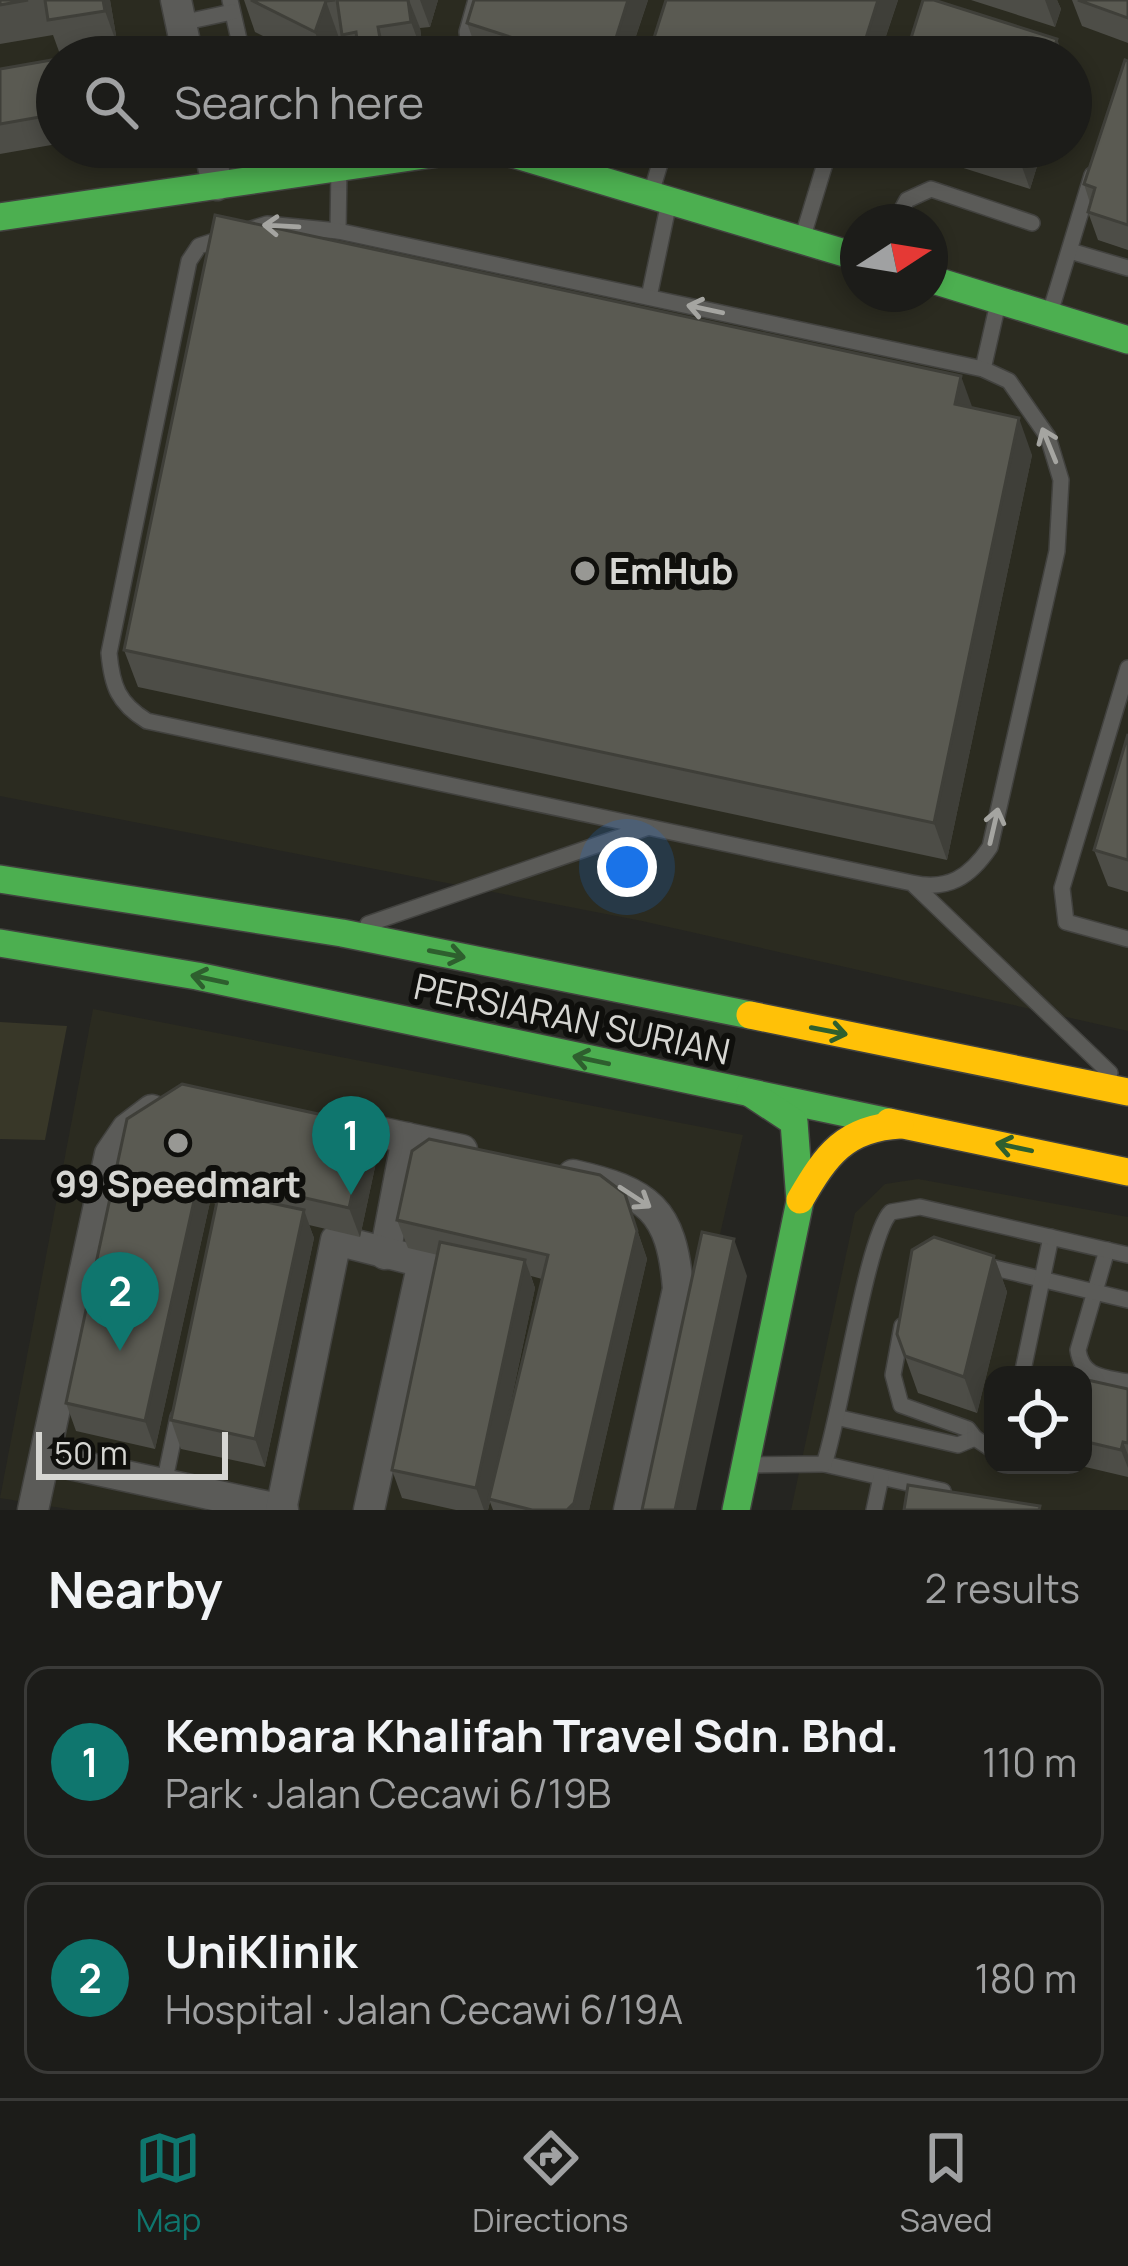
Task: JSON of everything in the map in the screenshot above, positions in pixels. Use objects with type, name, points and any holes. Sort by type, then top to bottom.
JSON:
[{"type":"main road","points":[[0,218],[326,168]]},
{"type":"main road","points":[[597,168],[660,196],[840,251]]},
{"type":"main road","points":[[948,284],[1128,340]]},
{"type":"main road","name":"PERSIARAN SURIAN","points":[[0,879],[342,933],[1128,1091]]},
{"type":"main road","name":"PERSIARAN SURIAN","points":[[0,943],[197,976],[1128,1172]]},
{"type":"main road","points":[[736,1510],[800,1201],[794,1122],[750,1093]]},
{"type":"main road","points":[[800,1201],[833,1146],[847,1135],[870,1124],[906,1125]]},
{"type":"street","points":[[213,168],[217,185]]},
{"type":"street","points":[[33,1510],[110,1154],[140,1119],[182,1098]]},
{"type":"street","points":[[295,1113],[491,1157]]},
{"type":"street","points":[[386,1254],[406,1138]]},
{"type":"street","points":[[534,1166],[619,1186],[646,1199],[665,1223],[676,1257],[678,1289],[629,1510]]},
{"type":"street","points":[[47,1459],[282,1510],[326,1238],[434,1264],[369,1510]]},
{"type":"lane","points":[[468,36],[476,0]]},
{"type":"lane","points":[[178,11],[231,6],[238,36]]},
{"type":"lane","points":[[1050,316],[1100,148]]},
{"type":"lane","points":[[338,231],[339,168]]},
{"type":"lane","points":[[649,298],[663,168]]},
{"type":"lane","points":[[802,239],[824,168]]},
{"type":"lane","points":[[905,204],[931,190],[1032,223]]},
{"type":"lane","points":[[268,224],[338,231],[649,298],[983,369],[1010,381],[1048,436],[1061,480],[1057,550],[990,847],[975,869],[935,889],[147,721],[124,706],[110,653],[189,261],[199,246],[235,230],[268,224]]},
{"type":"lane","points":[[1070,250],[1128,268]]},
{"type":"lane","points":[[983,369],[999,300]]},
{"type":"lane","points":[[1128,668],[1062,888],[1061,911],[1066,922],[1087,931],[1128,939]]},
{"type":"lane","points":[[342,933],[649,827]]},
{"type":"lane","points":[[912,884],[1128,1091]]},
{"type":"lane","points":[[824,1464],[840,1418],[874,1238],[891,1212],[920,1207],[1128,1255]]},
{"type":"lane","points":[[1024,1366],[1051,1238]]},
{"type":"lane","points":[[1107,1250],[1078,1350],[1080,1364],[1088,1373],[1128,1382]]},
{"type":"lane","points":[[965,1261],[1128,1300]]},
{"type":"lane","points":[[904,1314],[894,1394],[919,1415],[968,1429],[984,1444]]},
{"type":"lane","points":[[164,1484],[183,1396]]},
{"type":"lane","points":[[840,1418],[958,1445],[975,1438]]},
{"type":"lane","points":[[745,1465],[824,1464],[961,1496]]},
{"type":"lane","points":[[874,1510],[881,1477]]},
{"type":"shaded area","points":[[0,0],[1128,0],[1128,1031],[642,921],[0,796]]},
{"type":"shaded area","points":[[93,1009],[743,1135],[656,1510],[74,1510],[0,1498]]},
{"type":"shaded area","points":[[0,1022],[67,1026],[45,1140],[0,1139]]},
{"type":"shaded area","points":[[918,1179],[1128,1217],[1128,1510],[791,1510],[855,1213],[885,1184]]},
{"type":"building","points":[[45,0],[103,0],[105,11],[48,20]]},
{"type":"building","points":[[251,0],[335,0],[326,1],[315,32]]},
{"type":"building","points":[[337,0],[408,0],[411,22],[378,27],[380,36],[342,35]]},
{"type":"building","points":[[474,0],[628,0],[617,36],[507,36],[467,23]]},
{"type":"building","points":[[666,0],[878,0],[867,36],[655,36]]},
{"type":"building","points":[[923,0],[934,0],[1048,36],[912,36]]},
{"type":"building","points":[[1078,0],[1128,0],[1128,18]]},
{"type":"building","points":[[1128,61],[1128,225],[1088,212],[1095,188],[1084,184]]},
{"type":"building","points":[[36,63],[36,118],[0,124],[0,69]]},
{"type":"building","name":"EmHub","points":[[215,215],[961,376],[955,404],[1019,418],[934,823],[124,650]]},
{"type":"building","points":[[1128,734],[1128,860],[1094,850]]},
{"type":"building","points":[[182,1084],[368,1125],[349,1208],[200,1174],[145,1421],[66,1403],[127,1119]]},
{"type":"building","points":[[429,1139],[600,1175],[625,1194],[637,1231],[574,1503],[567,1510],[532,1510],[489,1499],[548,1255],[397,1220],[412,1151]]},
{"type":"building","points":[[219,1192],[304,1210],[255,1439],[171,1420]]},
{"type":"building","points":[[702,1232],[734,1239],[675,1510],[642,1510]]},
{"type":"building","points":[[934,1237],[994,1256],[964,1377],[905,1356],[897,1334],[912,1250]]},
{"type":"building","points":[[440,1242],[525,1260],[476,1488],[392,1470]]},
{"type":"building","points":[[1092,1381],[1128,1389],[1128,1443],[1123,1442],[1121,1450],[1092,1443]]},
{"type":"building","points":[[908,1485],[1040,1506],[1039,1510],[904,1510]]},
{"type":"traffic: fast","points":[[0,217],[336,168]]},
{"type":"traffic: fast","points":[[560,168],[840,252]]},
{"type":"traffic: fast","points":[[948,285],[1128,340]]},
{"type":"traffic: fast","points":[[0,879],[342,933],[750,1015]]},
{"type":"traffic: fast","points":[[0,943],[197,976],[889,1122]]},
{"type":"traffic: fast","points":[[736,1510],[800,1201],[794,1122],[750,1093]]},
{"type":"traffic: slow","points":[[750,1015],[1128,1092]]},
{"type":"traffic: slow","points":[[889,1122],[1128,1172]]},
{"type":"traffic: slow","points":[[800,1200],[839,1147],[865,1132],[900,1125]]},
{"type":"place","name":"EmHub","points":[[585,571]]},
{"type":"place","name":"99 Speedmart","points":[[178,1143]]},
{"type":"place","name":"Kembara Khalifah Travel Sdn. Bhd.","points":[[351,1195]]},
{"type":"place","name":"UniKlinik","points":[[120,1351]]}]
